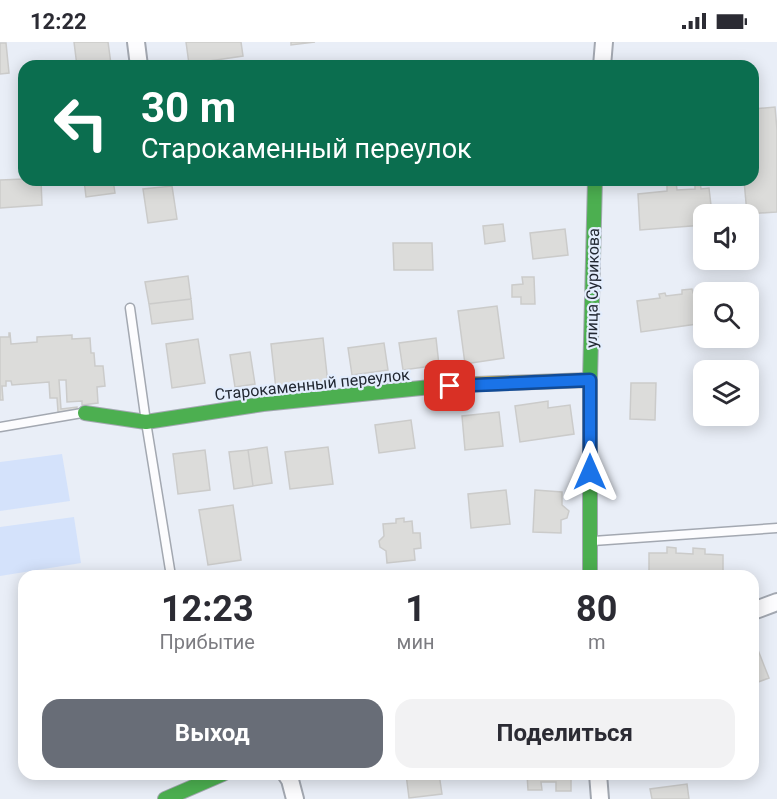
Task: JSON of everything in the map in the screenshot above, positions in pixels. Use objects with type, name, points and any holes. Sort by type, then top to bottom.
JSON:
[{"type":"street","points":[[136,42],[139,60]]},
{"type":"street","points":[[602,60],[604,42]]},
{"type":"street","name":"улица Сурикова","points":[[590,570],[590,380],[595,186]]},
{"type":"street","name":"Старокаменный переулок","points":[[86,413],[146,422],[262,404],[450,386],[590,380]]},
{"type":"street","points":[[759,609],[777,602]]},
{"type":"street","points":[[165,799],[209,780]]},
{"type":"street","points":[[290,780],[294,799]]},
{"type":"street","points":[[598,780],[600,799]]},
{"type":"lane","points":[[130,308],[170,570]]},
{"type":"lane","points":[[0,427],[86,413]]},
{"type":"lane","points":[[589,541],[777,528]]},
{"type":"shaded area","points":[[62,454],[70,501],[0,511],[0,462]]},
{"type":"shaded area","points":[[74,517],[81,563],[37,570],[18,570],[18,573],[0,576],[0,527]]},
{"type":"building","points":[[74,42],[108,42],[110,60],[76,60]]},
{"type":"building","points":[[186,42],[241,42],[243,56],[216,60],[188,60]]},
{"type":"building","points":[[291,42],[315,42],[291,45]]},
{"type":"building","points":[[0,43],[6,43],[9,73],[0,74]]},
{"type":"building","points":[[775,107],[777,212],[759,213],[759,204],[746,204],[745,186],[759,186],[759,108]]},
{"type":"building","points":[[18,179],[18,186],[41,186],[42,205],[0,208],[0,180]]},
{"type":"building","points":[[85,186],[114,186],[115,193],[86,197]]},
{"type":"building","points":[[172,186],[177,219],[148,223],[143,189]]},
{"type":"building","points":[[667,186],[676,186],[677,190],[695,189],[695,186],[701,186],[701,189],[709,188],[711,204],[693,204],[693,226],[640,230],[638,194],[667,191]]},
{"type":"building","points":[[503,224],[505,241],[485,244],[483,226]]},
{"type":"building","points":[[565,229],[568,255],[533,259],[530,233]]},
{"type":"building","points":[[393,243],[432,243],[433,270],[394,270]]},
{"type":"building","points":[[188,276],[191,299],[149,304],[145,282]]},
{"type":"building","points":[[522,277],[534,277],[535,304],[521,304],[521,297],[512,297],[512,285],[523,284]]},
{"type":"building","points":[[692,289],[693,325],[641,332],[637,301],[660,298],[659,294],[665,293],[666,296],[682,294],[682,290]]},
{"type":"building","points":[[191,299],[193,319],[152,324],[149,304]]},
{"type":"building","points":[[497,306],[504,358],[465,364],[458,311]]},
{"type":"building","points":[[9,333],[11,344],[37,342],[37,337],[72,335],[72,339],[90,338],[95,366],[103,366],[105,386],[97,387],[98,403],[82,405],[82,401],[67,402],[66,380],[59,380],[61,409],[77,407],[77,411],[58,412],[57,398],[50,398],[49,382],[12,385],[11,381],[6,381],[6,386],[2,386],[3,400],[0,400],[0,337],[9,337]]},
{"type":"building","points":[[323,338],[328,384],[276,389],[271,344]]},
{"type":"building","points":[[436,338],[439,365],[403,370],[399,343]]},
{"type":"building","points":[[198,339],[205,383],[172,388],[166,344]]},
{"type":"building","points":[[384,343],[388,370],[352,375],[348,348]]},
{"type":"building","points":[[250,352],[255,384],[235,387],[230,355]]},
{"type":"building","points":[[631,383],[656,383],[655,420],[630,419]]},
{"type":"building","points":[[548,401],[548,408],[570,405],[574,434],[520,442],[515,406]]},
{"type":"building","points":[[499,412],[503,446],[465,450],[462,416]]},
{"type":"building","points":[[411,420],[415,448],[379,453],[375,425]]},
{"type":"building","points":[[267,447],[272,483],[253,486],[248,450]]},
{"type":"building","points":[[328,447],[333,484],[290,489],[285,452]]},
{"type":"building","points":[[205,450],[210,490],[178,494],[173,454]]},
{"type":"building","points":[[248,450],[253,486],[234,489],[229,452]]},
{"type":"building","points":[[506,490],[510,524],[471,528],[468,494]]},
{"type":"building","points":[[535,490],[562,492],[562,505],[569,511],[567,518],[561,520],[561,533],[533,532]]},
{"type":"building","points":[[233,505],[241,560],[208,565],[199,510]]},
{"type":"building","points":[[404,518],[404,522],[412,521],[413,533],[420,533],[421,548],[414,549],[415,560],[387,563],[386,551],[380,547],[379,541],[384,536],[383,524],[396,523],[396,519]]},
{"type":"building","points":[[667,547],[676,548],[676,553],[693,554],[693,548],[705,549],[705,554],[723,555],[723,570],[649,570],[649,553],[667,553]]},
{"type":"building","points":[[759,653],[769,678],[759,682]]},
{"type":"building","points":[[407,780],[440,780],[442,794],[409,798]]},
{"type":"building","points":[[527,780],[571,780],[571,791],[556,791],[556,782],[541,782],[542,790],[528,790]]},
{"type":"building","points":[[687,784],[689,799],[652,799],[650,789]]},
{"type":"traffic: fast","points":[[590,570],[590,380],[595,186]]},
{"type":"traffic: fast","points":[[85,413],[146,422],[263,404],[431,387]]},
{"type":"traffic: fast","points":[[165,799],[209,780]]},
{"type":"traffic: slow","points":[[431,387],[590,380]]},
{"type":"route","points":[[450,386],[590,380],[590,472]]}]
